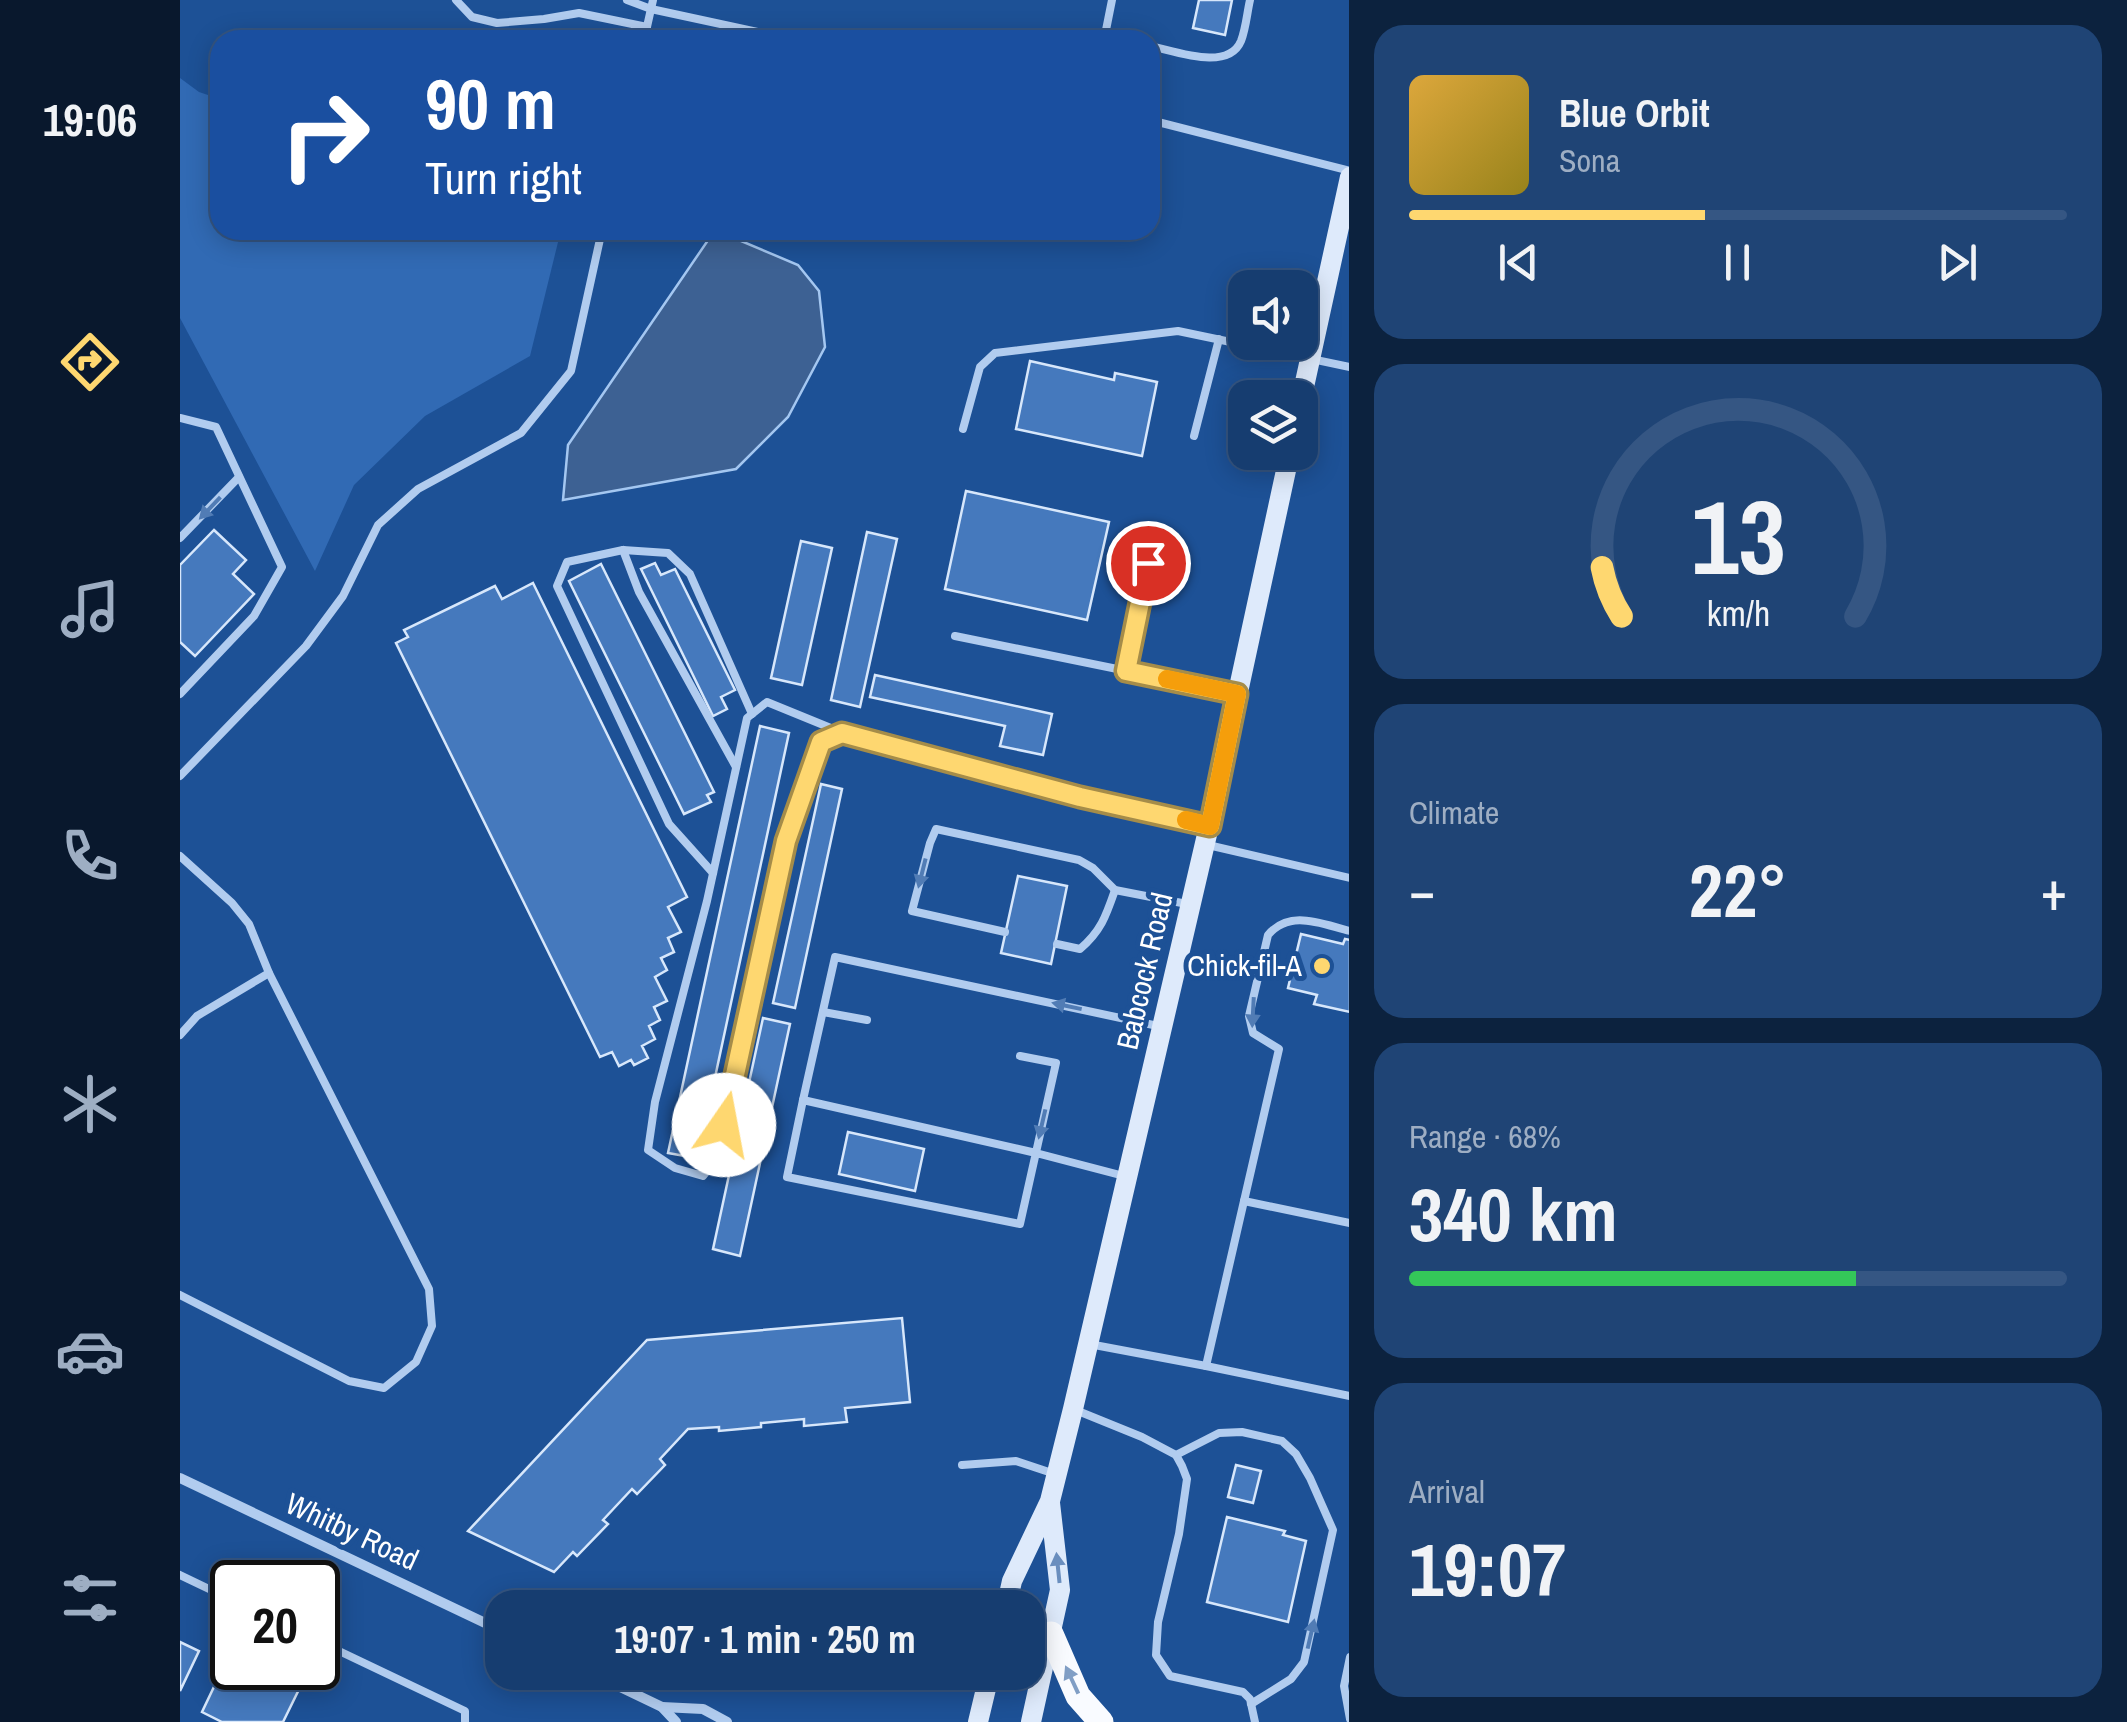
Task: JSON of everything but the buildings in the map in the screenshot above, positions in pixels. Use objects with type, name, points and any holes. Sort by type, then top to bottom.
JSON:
[{"type":"main road","points":[[1318,321],[1349,179]]},
{"type":"main road","name":"Babcock Road","points":[[1010,1590],[1050,1501],[1057,1475],[1207,835],[1286,470]]},
{"type":"main road","name":"Babcock Road","points":[[1032,1722],[1060,1590],[1050,1501]]},
{"type":"main road","points":[[1051,1634],[1078,1696],[1101,1722]]},
{"type":"main road","points":[[978,1722],[986,1690]]},
{"type":"street","name":"Whitby Road","points":[[180,1478],[485,1623]]},
{"type":"street","points":[[627,1690],[662,1707],[676,1722]]},
{"type":"street","points":[[662,1707],[703,1708],[727,1722]]},
{"type":"lane","points":[[456,0],[472,17],[497,23],[578,13],[648,27]]},
{"type":"lane","points":[[627,0],[755,30]]},
{"type":"lane","points":[[1106,30],[1112,0]]},
{"type":"lane","points":[[1160,48],[1216,59],[1232,54],[1240,42],[1250,0]]},
{"type":"lane","points":[[647,30],[652,4]]},
{"type":"lane","points":[[1160,123],[1349,174]]},
{"type":"lane","points":[[180,776],[306,646],[343,596],[378,525],[418,489],[521,433],[571,371],[600,240]]},
{"type":"lane","points":[[963,429],[980,367],[995,353],[1178,331],[1228,341]]},
{"type":"lane","points":[[1194,436],[1219,339]]},
{"type":"lane","points":[[1318,360],[1349,367]]},
{"type":"lane","points":[[180,418],[216,427],[282,567],[254,616],[180,694]]},
{"type":"lane","points":[[180,538],[239,477]]},
{"type":"lane","points":[[1126,671],[1155,527]]},
{"type":"lane","points":[[623,550],[639,592],[736,768]]},
{"type":"lane","points":[[713,873],[669,824],[557,586],[566,562],[623,550],[668,553],[690,574],[752,714]]},
{"type":"lane","points":[[955,636],[1237,694]]},
{"type":"lane","points":[[842,733],[821,742],[786,841],[716,1160],[703,1176],[675,1168],[648,1150],[655,1102],[713,873],[747,718],[767,702],[842,733],[1080,797],[1349,878]]},
{"type":"lane","points":[[1005,932],[912,912],[936,829],[1078,860],[1093,868],[1115,890],[1191,905]]},
{"type":"lane","points":[[180,856],[249,924],[269,973],[429,1288],[432,1326],[416,1362],[384,1388],[348,1381],[180,1296]]},
{"type":"lane","points":[[1057,944],[1080,949],[1090,940],[1100,928],[1115,890]]},
{"type":"lane","points":[[1206,1366],[1280,1049],[1253,1032],[1249,1016],[1268,935],[1276,926],[1293,919],[1349,930]]},
{"type":"lane","points":[[1020,1056],[1056,1063],[1020,1224],[787,1177],[834,957],[1163,1027]]},
{"type":"lane","points":[[180,1035],[198,1016],[269,973]]},
{"type":"lane","points":[[823,1012],[867,1020]]},
{"type":"lane","points":[[803,1100],[1128,1178]]},
{"type":"lane","points":[[1244,1201],[1349,1223]]},
{"type":"lane","points":[[1089,1344],[1349,1396]]},
{"type":"lane","points":[[1073,1409],[1176,1455],[1187,1479],[1179,1534],[1158,1622],[1156,1655],[1170,1676],[1243,1692],[1255,1722]]},
{"type":"lane","points":[[1176,1455],[1219,1433],[1242,1432],[1282,1441],[1296,1454],[1310,1478],[1333,1530],[1304,1662],[1291,1679],[1251,1704]]},
{"type":"lane","points":[[962,1464],[1016,1461],[1057,1475]]},
{"type":"lane","points":[[180,1575],[210,1589]]},
{"type":"lane","points":[[340,1651],[465,1711],[464,1722]]},
{"type":"lane","points":[[1349,1662],[1344,1686],[1349,1714]]},
{"type":"shaded area","points":[[180,78],[210,96],[210,240],[559,240],[530,356],[425,416],[354,485],[315,571],[180,318]]},
{"type":"shaded area","points":[[708,240],[739,240],[798,265],[819,291],[825,347],[788,417],[736,469],[563,500],[568,445]]},
{"type":"slow traffic","points":[[1167,679],[1237,694],[1210,826],[1186,820]]},
{"type":"place","name":"Chick-fil-A","points":[[1322,966]]},
{"type":"route","points":[[724,1125],[786,841],[821,742],[842,733],[1080,797],[1210,826],[1237,694],[1126,671],[1148,563]]}]
